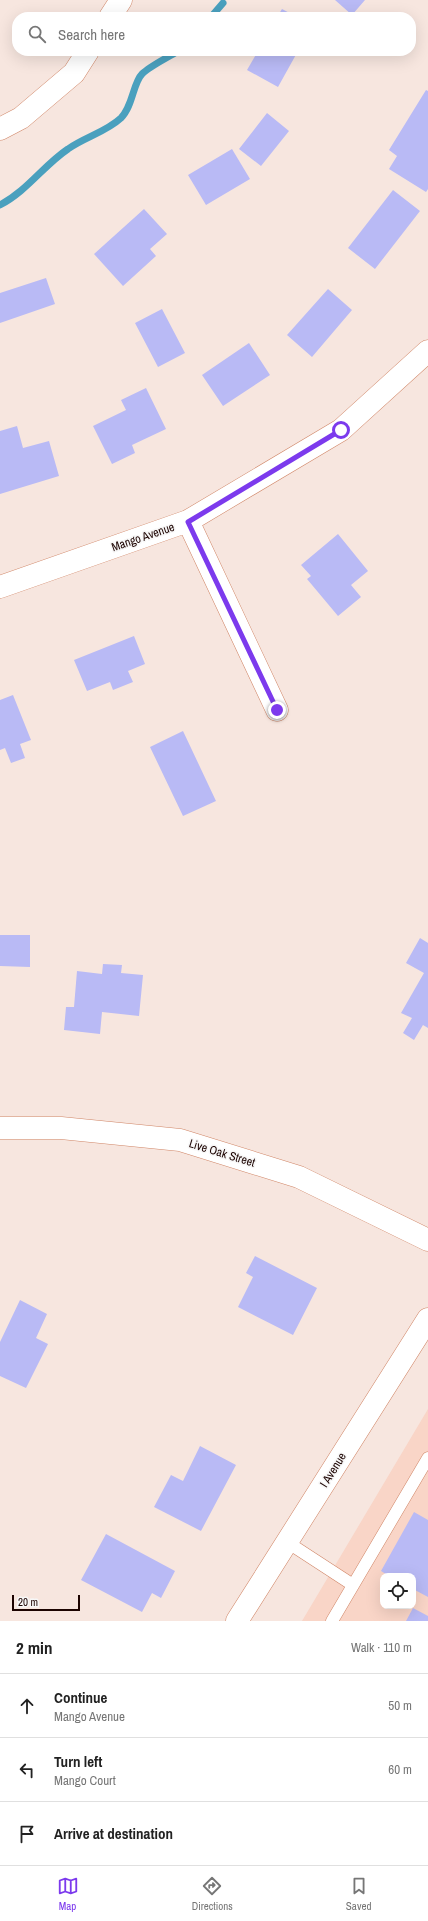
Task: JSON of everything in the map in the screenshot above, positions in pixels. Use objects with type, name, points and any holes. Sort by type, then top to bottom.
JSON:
[{"type":"street","points":[[114,12],[122,0]]},
{"type":"street","points":[[0,129],[21,118],[74,73],[85,56]]},
{"type":"street","name":"Mango Avenue","points":[[0,587],[188,522],[341,430],[428,351]]},
{"type":"street","points":[[188,522],[277,710]]},
{"type":"street","name":"Live Oak Street","points":[[0,1128],[62,1128],[180,1140],[299,1177],[428,1240]]},
{"type":"street","name":"I Avenue","points":[[237,1621],[428,1319]]},
{"type":"lane","points":[[332,1621],[428,1458]]},
{"type":"lane","points":[[287,1542],[353,1585]]},
{"type":"shaded area","points":[[428,1409],[428,1621],[302,1621]]},
{"type":"building","points":[[335,0],[365,0],[355,12],[349,12]]},
{"type":"building","points":[[282,9],[288,12],[280,12]]},
{"type":"building","points":[[255,56],[295,56],[278,87],[247,70]]},
{"type":"building","points":[[426,90],[428,91],[428,189],[426,192],[389,169],[397,156],[389,150]]},
{"type":"building","points":[[267,113],[289,131],[261,166],[239,149]]},
{"type":"building","points":[[232,149],[250,179],[206,205],[188,175]]},
{"type":"building","points":[[393,190],[420,211],[375,269],[348,248]]},
{"type":"building","points":[[144,209],[167,234],[150,249],[156,256],[123,286],[94,254]]},
{"type":"building","points":[[46,278],[55,304],[0,323],[0,293]]},
{"type":"building","points":[[328,289],[352,310],[312,357],[287,335]]},
{"type":"building","points":[[162,309],[185,353],[158,367],[135,323]]},
{"type":"building","points":[[249,343],[270,375],[223,406],[202,375]]},
{"type":"building","points":[[146,388],[166,429],[132,445],[135,453],[112,464],[93,426],[126,410],[121,400]]},
{"type":"building","points":[[17,426],[23,448],[49,441],[59,476],[0,494],[0,431]]},
{"type":"building","points":[[338,534],[368,571],[351,585],[361,597],[338,616],[307,579],[311,576],[301,565]]},
{"type":"building","points":[[134,636],[145,664],[128,671],[133,682],[113,690],[110,682],[87,691],[74,660]]},
{"type":"building","points":[[13,695],[31,740],[20,744],[25,758],[11,763],[5,748],[0,750],[0,700]]},
{"type":"building","points":[[183,731],[216,801],[183,816],[150,747]]},
{"type":"building","points":[[0,935],[30,935],[30,967],[0,966]]},
{"type":"building","points":[[420,938],[428,943],[428,1028],[423,1025],[414,1040],[403,1033],[412,1018],[401,1013],[424,973],[406,963]]},
{"type":"building","points":[[103,964],[122,965],[121,973],[143,975],[139,1016],[102,1012],[100,1034],[64,1030],[66,1007],[74,1007],[77,971],[102,974]]},
{"type":"building","points":[[255,1256],[317,1288],[293,1335],[238,1307],[253,1277],[246,1273]]},
{"type":"building","points":[[20,1300],[47,1314],[36,1338],[48,1344],[26,1388],[0,1376],[0,1342]]},
{"type":"building","points":[[200,1446],[236,1465],[201,1531],[154,1507],[171,1475],[183,1481]]},
{"type":"building","points":[[414,1512],[428,1520],[428,1597],[416,1591],[416,1573],[384,1573],[381,1571]]},
{"type":"building","points":[[106,1534],[175,1571],[161,1598],[152,1593],[142,1612],[81,1580]]},
{"type":"building","points":[[412,1609],[428,1616],[428,1621],[406,1621]]},
{"type":"waterway","points":[[215,12],[223,3]]},
{"type":"waterway","points":[[0,205],[19,193],[59,155],[81,141],[109,127],[121,118],[128,107],[142,74],[169,56]]},
{"type":"route","points":[[277,710],[188,522],[341,430]]}]
